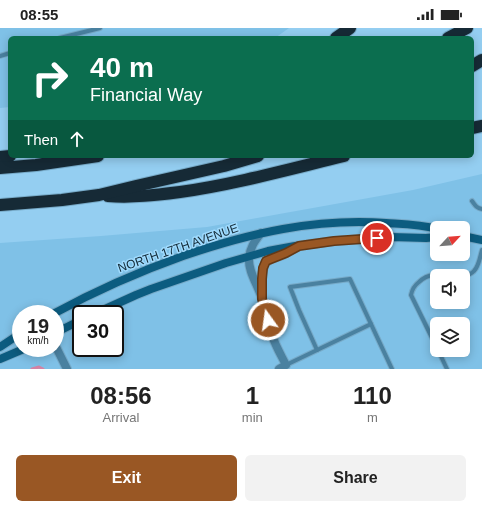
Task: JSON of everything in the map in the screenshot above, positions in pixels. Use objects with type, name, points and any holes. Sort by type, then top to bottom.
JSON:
[{"type":"highway","points":[[339,36],[350,28]]},
{"type":"highway","points":[[452,36],[467,28]]},
{"type":"highway","points":[[0,168],[36,165],[84,158]]},
{"type":"highway","points":[[0,205],[62,200],[99,195],[224,166],[251,158]]},
{"type":"highway","points":[[99,195],[135,197],[188,190],[233,182],[335,158]]},
{"type":"main road","name":"NORTH 17TH AVENUE","points":[[64,308],[95,292],[150,268],[220,244],[261,233],[303,226],[351,222],[430,227]]},
{"type":"main road","points":[[114,305],[145,291],[211,268],[268,252],[334,241],[368,238],[430,237]]},
{"type":"main road","points":[[470,237],[482,240]]},
{"type":"main road","points":[[0,347],[12,339]]},
{"type":"main road","points":[[0,359],[12,354]]},
{"type":"street","points":[[261,233],[252,246],[249,264],[262,299],[272,336],[283,367]]},
{"type":"street","points":[[262,299],[262,274],[265,263],[299,246]]},
{"type":"street","points":[[61,357],[67,369]]},
{"type":"lane","points":[[68,36],[100,28]]},
{"type":"lane","points":[[472,201],[478,208],[482,209]]},
{"type":"lane","points":[[430,335],[412,298],[411,295],[414,287],[419,281],[428,275],[435,274],[460,276],[472,273],[475,271],[482,250]]},
{"type":"lane","points":[[317,350],[290,286],[350,279],[392,369]]},
{"type":"lane","points":[[283,367],[371,324]]},
{"type":"lane","points":[[441,357],[447,369]]},
{"type":"shaded area","points":[[0,28],[289,28],[278,36],[8,36],[8,107],[0,108]]},
{"type":"shaded area","points":[[482,174],[482,369],[0,369],[0,243],[207,227],[413,190]]},
{"type":"waterway","points":[[32,369],[39,367],[43,369]]},
{"type":"route","points":[[268,320],[262,299],[262,274],[266,261],[283,255],[299,246],[334,241],[377,238]]}]
